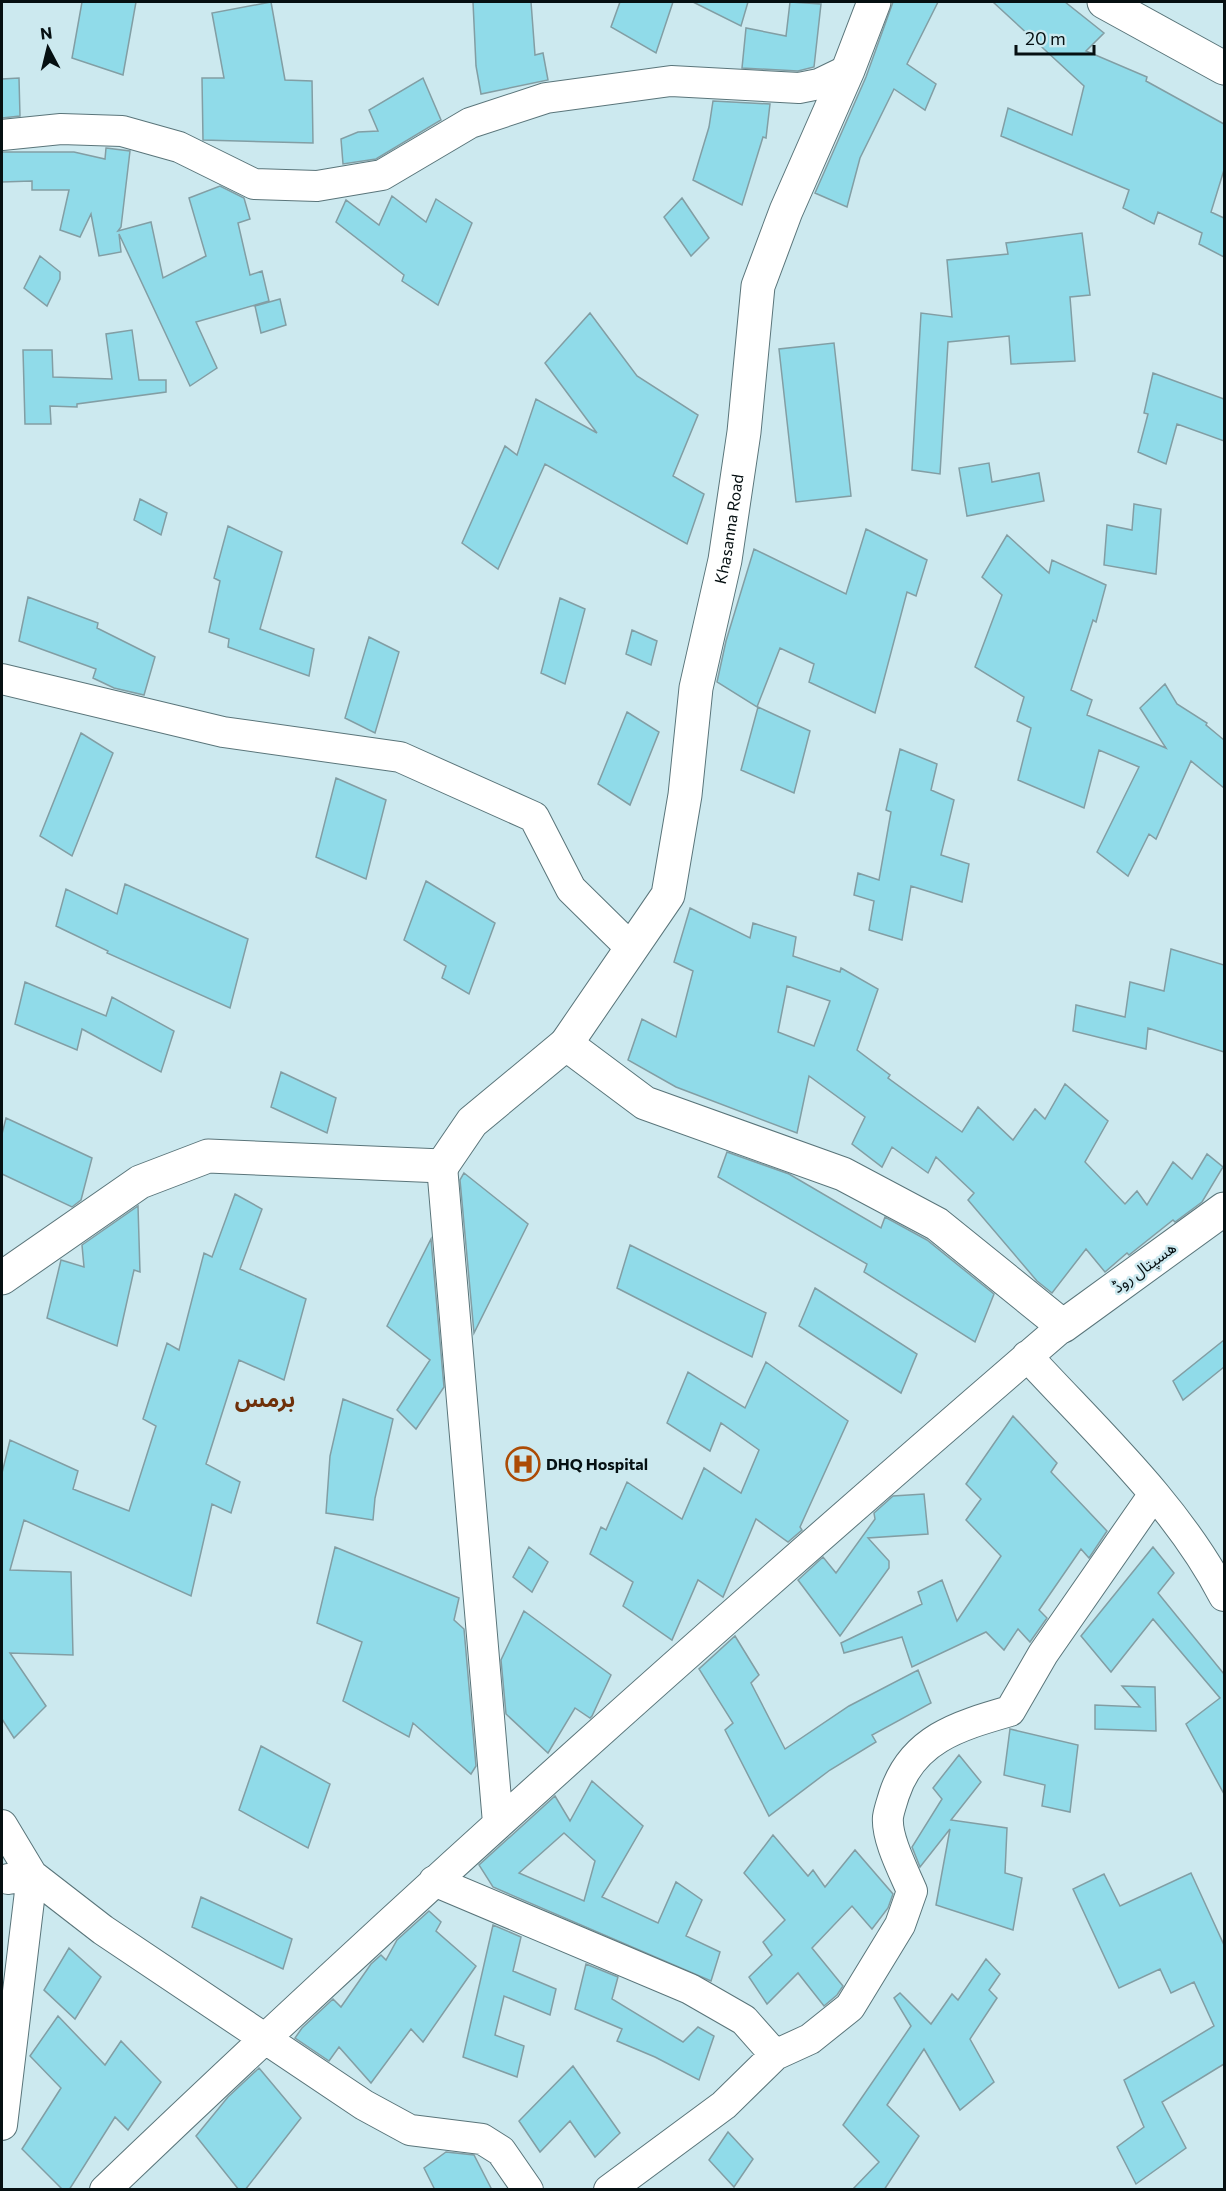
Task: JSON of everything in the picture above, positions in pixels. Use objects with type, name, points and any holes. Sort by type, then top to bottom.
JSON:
[{"type":"street","name":"Khasanna Road","points":[[442,1166],[472,1122],[566,1044],[668,895],[685,795],[696,687],[728,537],[744,432],[758,285],[786,211],[848,70],[873,2]]},
{"type":"street","points":[[1104,2],[1224,68]]},
{"type":"street","points":[[2,135],[61,129],[122,131],[179,147],[254,184],[317,186],[382,175],[470,123],[546,98],[671,81],[799,88],[819,84],[848,70]]},
{"type":"street","points":[[2,679],[223,732],[400,757],[534,817],[571,889],[632,949]]},
{"type":"street","points":[[105,2190],[264,2037],[498,1823],[728,1616],[1063,1326],[938,1224],[843,1174],[645,1102],[566,1044]]},
{"type":"street","points":[[2,1278],[140,1182],[208,1156],[442,1166],[498,1823]]},
{"type":"street","name":"ھسپتال روڈ","points":[[1063,1326],[1224,1209]]},
{"type":"street","points":[[1027,1356],[1154,1494],[1210,1568],[1224,1596]]},
{"type":"street","points":[[609,2190],[724,2105],[775,2055],[810,2039],[850,2007],[900,1925],[912,1891],[897,1857],[888,1818],[901,1774],[931,1741],[966,1724],[1010,1711],[1043,1654],[1154,1494]]},
{"type":"street","points":[[2,1825],[20,1877],[2,2125]]},
{"type":"street","points":[[20,1877],[364,2105],[410,2130],[482,2139],[501,2151],[528,2190]]},
{"type":"street","points":[[434,1881],[690,1989],[744,2020],[775,2055]]},
{"type":"building","points":[[82,2],[136,2],[123,75],[72,58]]},
{"type":"building","points":[[271,2],[285,80],[312,81],[313,143],[203,140],[202,78],[224,78],[212,13]]},
{"type":"building","points":[[473,2],[531,2],[535,55],[543,53],[548,80],[481,94],[476,66]]},
{"type":"building","points":[[620,2],[673,2],[656,53],[611,27]]},
{"type":"building","points":[[693,2],[748,2],[741,26]]},
{"type":"building","points":[[790,2],[821,4],[814,67],[798,71],[742,68],[746,28],[786,36]]},
{"type":"building","points":[[893,2],[938,2],[907,64],[936,84],[925,110],[894,89],[860,158],[847,207],[815,193],[866,77]]},
{"type":"building","points":[[993,2],[1065,2],[1104,33],[1086,51],[1147,77],[1146,81],[1224,124],[1224,170],[1211,212],[1224,218],[1224,257],[1199,244],[1202,233],[1158,212],[1154,224],[1123,208],[1129,190],[1001,136],[1008,108],[1072,135],[1084,86]]},
{"type":"building","points":[[19,78],[20,116],[2,118],[2,79]]},
{"type":"building","points":[[423,78],[441,120],[376,159],[343,164],[341,139],[358,132],[378,131],[369,110]]},
{"type":"building","points":[[713,101],[770,104],[766,138],[763,137],[742,205],[693,180],[709,127]]},
{"type":"building","points":[[106,148],[130,151],[121,227],[118,231],[151,222],[163,278],[206,256],[189,198],[220,186],[244,198],[250,219],[238,223],[250,275],[262,271],[269,301],[196,322],[217,368],[190,386],[119,234],[121,252],[99,256],[91,214],[80,237],[60,230],[69,190],[32,190],[32,181],[2,182],[2,152],[74,152],[105,159]]},
{"type":"building","points":[[392,196],[426,222],[436,199],[472,223],[438,305],[402,281],[404,275],[336,222],[346,200],[379,225]]},
{"type":"building","points":[[682,198],[709,238],[691,256],[664,217]]},
{"type":"building","points":[[1082,233],[1090,295],[1070,297],[1075,361],[1011,364],[1009,336],[948,342],[940,474],[912,470],[921,313],[952,317],[947,260],[1008,254],[1006,243]]},
{"type":"building","points":[[40,256],[60,272],[60,279],[47,306],[24,288]]},
{"type":"building","points":[[280,299],[286,325],[261,333],[255,306]]},
{"type":"building","points":[[590,313],[637,376],[698,415],[673,476],[704,494],[687,544],[545,464],[498,569],[462,543],[505,446],[517,455],[536,399],[597,433],[545,363]]},
{"type":"building","points":[[132,330],[139,380],[166,380],[166,392],[77,404],[77,407],[50,406],[51,424],[25,424],[23,350],[52,350],[53,377],[112,379],[106,334]]},
{"type":"building","points":[[834,343],[851,496],[796,502],[779,349]]},
{"type":"building","points":[[1153,373],[1224,399],[1224,441],[1177,424],[1166,464],[1138,452],[1148,414],[1144,413]]},
{"type":"building","points":[[989,463],[992,482],[1039,473],[1044,501],[967,516],[959,468]]},
{"type":"building","points":[[140,499],[167,513],[161,535],[134,520]]},
{"type":"building","points":[[1134,504],[1161,509],[1156,574],[1104,565],[1107,525],[1132,530]]},
{"type":"building","points":[[228,526],[282,552],[260,629],[314,649],[309,676],[228,647],[229,639],[209,632],[220,581],[214,578]]},
{"type":"building","points":[[866,529],[927,560],[916,596],[907,592],[875,713],[809,682],[814,664],[780,648],[757,707],[717,682],[726,641],[754,549],[846,594]]},
{"type":"building","points":[[1007,535],[1049,573],[1052,560],[1106,585],[1096,622],[1093,620],[1071,690],[1092,700],[1087,715],[1166,748],[1140,708],[1165,684],[1177,704],[1207,723],[1206,725],[1224,740],[1224,788],[1191,761],[1156,839],[1149,834],[1128,876],[1097,852],[1139,767],[1099,750],[1084,808],[1018,780],[1031,728],[1017,721],[1024,697],[975,667],[1002,595],[982,577]]},
{"type":"building","points":[[28,597],[98,623],[97,628],[155,657],[144,695],[114,688],[93,678],[96,669],[19,641]]},
{"type":"building","points":[[560,598],[585,609],[565,684],[541,673]]},
{"type":"building","points":[[632,630],[657,641],[651,665],[626,654]]},
{"type":"building","points":[[369,637],[399,652],[375,733],[345,718]]},
{"type":"building","points":[[758,707],[810,731],[794,793],[741,770]]},
{"type":"building","points":[[627,712],[659,732],[630,805],[598,784]]},
{"type":"building","points":[[81,733],[113,753],[72,856],[40,836]]},
{"type":"building","points":[[900,749],[937,764],[931,790],[954,800],[941,855],[969,864],[962,902],[911,886],[902,940],[869,930],[874,901],[854,895],[858,873],[879,880],[891,812],[886,810]]},
{"type":"building","points":[[336,778],[386,800],[366,879],[316,857]]},
{"type":"building","points":[[426,881],[495,923],[469,994],[442,978],[446,966],[404,940]]},
{"type":"building","points":[[125,884],[248,939],[230,1008],[107,953],[108,951],[56,926],[66,889],[117,914]]},
{"type":"building","points":[[690,908],[750,938],[753,923],[796,937],[793,956],[840,972],[841,968],[878,989],[857,1050],[890,1075],[888,1078],[962,1132],[978,1107],[1013,1140],[1035,1109],[1045,1119],[1065,1084],[1108,1121],[1085,1162],[1125,1204],[1137,1191],[1147,1205],[1173,1162],[1192,1179],[1207,1154],[1223,1167],[1202,1202],[1175,1222],[1173,1220],[1105,1272],[1086,1249],[1052,1293],[1037,1281],[968,1200],[974,1193],[936,1157],[928,1173],[892,1147],[882,1167],[852,1144],[865,1117],[809,1076],[797,1133],[676,1087],[628,1060],[642,1019],[676,1037],[693,971],[674,962]],"holes":[[[787,986],[830,1001],[814,1046],[778,1032]]]},
{"type":"building","points":[[1171,949],[1224,965],[1224,1052],[1148,1028],[1146,1049],[1073,1031],[1076,1005],[1125,1017],[1130,982],[1164,991]]},
{"type":"building","points":[[25,982],[106,1016],[112,997],[174,1031],[161,1072],[82,1029],[77,1050],[15,1024]]},
{"type":"building","points":[[281,1072],[336,1098],[327,1133],[271,1107]]},
{"type":"building","points":[[6,1118],[92,1158],[81,1200],[72,1207],[2,1174],[2,1134]]},
{"type":"building","points":[[727,1152],[789,1174],[881,1228],[885,1217],[927,1240],[994,1294],[975,1342],[864,1272],[867,1264],[718,1177]]},
{"type":"building","points":[[464,1173],[528,1224],[474,1333],[460,1180]]},
{"type":"building","points":[[235,1194],[262,1209],[240,1269],[306,1299],[284,1380],[239,1360],[206,1464],[240,1482],[231,1513],[212,1504],[191,1596],[24,1520],[10,1570],[71,1572],[73,1655],[10,1653],[46,1706],[14,1738],[2,1719],[2,1473],[10,1440],[78,1471],[73,1489],[129,1511],[156,1426],[143,1419],[167,1343],[179,1350],[204,1253],[212,1257]]},
{"type":"building","points":[[138,1206],[140,1272],[134,1270],[117,1346],[47,1318],[61,1260],[84,1267],[82,1245]]},
{"type":"building","points":[[431,1239],[444,1387],[416,1429],[397,1410],[430,1360],[387,1326]]},
{"type":"building","points":[[630,1245],[766,1313],[752,1357],[617,1288]]},
{"type":"building","points":[[815,1288],[917,1354],[901,1393],[799,1326]]},
{"type":"building","points":[[1224,1340],[1224,1367],[1183,1400],[1173,1381]]},
{"type":"building","points":[[766,1362],[848,1421],[800,1527],[802,1530],[788,1542],[756,1519],[723,1597],[698,1580],[672,1640],[623,1606],[633,1582],[590,1554],[601,1527],[606,1530],[627,1482],[682,1519],[704,1468],[741,1493],[759,1450],[721,1423],[710,1451],[667,1423],[688,1372],[745,1408]]},
{"type":"building","points":[[343,1399],[393,1419],[375,1498],[373,1520],[326,1513],[330,1456]]},
{"type":"building","points":[[1013,1416],[1057,1463],[1051,1472],[1107,1531],[1089,1558],[1081,1549],[1039,1610],[1047,1618],[1030,1642],[1018,1629],[1004,1650],[986,1632],[912,1667],[902,1637],[844,1653],[841,1643],[922,1604],[918,1592],[942,1580],[957,1621],[1001,1556],[966,1520],[981,1499],[966,1484]]},
{"type":"building","points":[[924,1494],[928,1534],[868,1538],[889,1561],[889,1568],[840,1636],[798,1580],[823,1557],[836,1573],[875,1519],[874,1513],[893,1496]]},
{"type":"building","points":[[335,1547],[459,1598],[454,1620],[464,1629],[476,1766],[471,1774],[413,1723],[409,1737],[343,1701],[362,1642],[317,1623]]},
{"type":"building","points":[[529,1547],[548,1562],[532,1592],[513,1577]]},
{"type":"building","points":[[1153,1547],[1174,1573],[1158,1593],[1224,1674],[1224,1794],[1186,1724],[1220,1698],[1153,1619],[1111,1672],[1081,1636]]},
{"type":"building","points":[[524,1611],[611,1675],[592,1716],[590,1718],[575,1708],[548,1753],[506,1714],[501,1660]]},
{"type":"building","points":[[735,1636],[759,1675],[751,1683],[785,1749],[849,1706],[918,1670],[931,1703],[872,1735],[876,1742],[830,1770],[769,1816],[725,1730],[733,1723],[699,1669]]},
{"type":"building","points":[[1122,1686],[1155,1687],[1156,1731],[1095,1729],[1095,1705],[1140,1707]]},
{"type":"building","points":[[1010,1729],[1078,1745],[1070,1812],[1042,1806],[1045,1785],[1004,1775]]},
{"type":"building","points":[[261,1746],[330,1784],[308,1848],[239,1810]]},
{"type":"building","points":[[959,1755],[981,1782],[951,1820],[1007,1828],[1005,1873],[1022,1878],[1013,1930],[936,1905],[950,1829],[920,1867],[912,1847],[942,1799],[933,1788]]},
{"type":"building","points":[[592,1781],[643,1826],[602,1897],[658,1923],[676,1882],[702,1900],[686,1936],[720,1952],[711,1981],[493,1887],[479,1865],[555,1796],[570,1821]],"holes":[[[564,1833],[595,1861],[584,1901],[519,1873]]]},
{"type":"building","points":[[773,1835],[808,1876],[813,1870],[825,1887],[855,1850],[893,1894],[888,1908],[872,1929],[852,1906],[812,1948],[843,1986],[837,1995],[824,2006],[798,1973],[767,2004],[749,1977],[772,1955],[763,1942],[785,1920],[744,1873]]},
{"type":"building","points":[[1191,1873],[1224,1945],[1224,2064],[1162,2102],[1186,2148],[1136,2184],[1117,2147],[1144,2127],[1124,2080],[1214,2026],[1194,1982],[1171,1993],[1160,1969],[1119,1988],[1073,1889],[1104,1874],[1120,1906]]},
{"type":"building","points":[[201,1897],[292,1939],[283,1969],[192,1927]]},
{"type":"building","points":[[429,1911],[441,1922],[436,1931],[476,1966],[423,2042],[411,2029],[371,2083],[339,2047],[329,2061],[295,2038],[302,2028],[333,1999],[341,2007],[371,1964],[381,1955],[386,1960],[397,1940]]},
{"type":"building","points":[[493,1925],[521,1937],[513,1971],[556,1989],[550,2015],[504,1996],[495,2035],[524,2046],[517,2077],[463,2057]]},
{"type":"building","points":[[69,1948],[101,1977],[75,2019],[44,1990]]},
{"type":"building","points":[[986,1959],[1000,1974],[989,1990],[997,1998],[970,2039],[994,2082],[960,2110],[924,2049],[887,2105],[919,2136],[884,2190],[852,2190],[879,2162],[843,2125],[911,2026],[894,1998],[900,1993],[931,2024],[952,1994],[958,2000]]},
{"type":"building","points":[[586,1964],[618,1977],[612,1999],[683,2042],[698,2027],[714,2036],[699,2080],[655,2057],[617,2041],[622,2029],[575,2009]]},
{"type":"building","points":[[58,2016],[105,2065],[121,2041],[161,2082],[128,2130],[115,2117],[69,2190],[63,2190],[22,2149],[61,2088],[30,2056]]},
{"type":"building","points":[[573,2066],[620,2133],[595,2157],[570,2121],[540,2152],[519,2121]]},
{"type":"building","points":[[259,2068],[301,2118],[245,2190],[239,2190],[196,2136],[228,2097]]},
{"type":"building","points":[[728,2132],[753,2159],[734,2187],[709,2160]]},
{"type":"building","points":[[446,2152],[474,2155],[492,2190],[435,2190],[424,2168]]},
{"type":"place","name":"DHQ Hospital","points":[[523,1464]]},
{"type":"district","name":"برمس","points":[[265,1399]]}]
